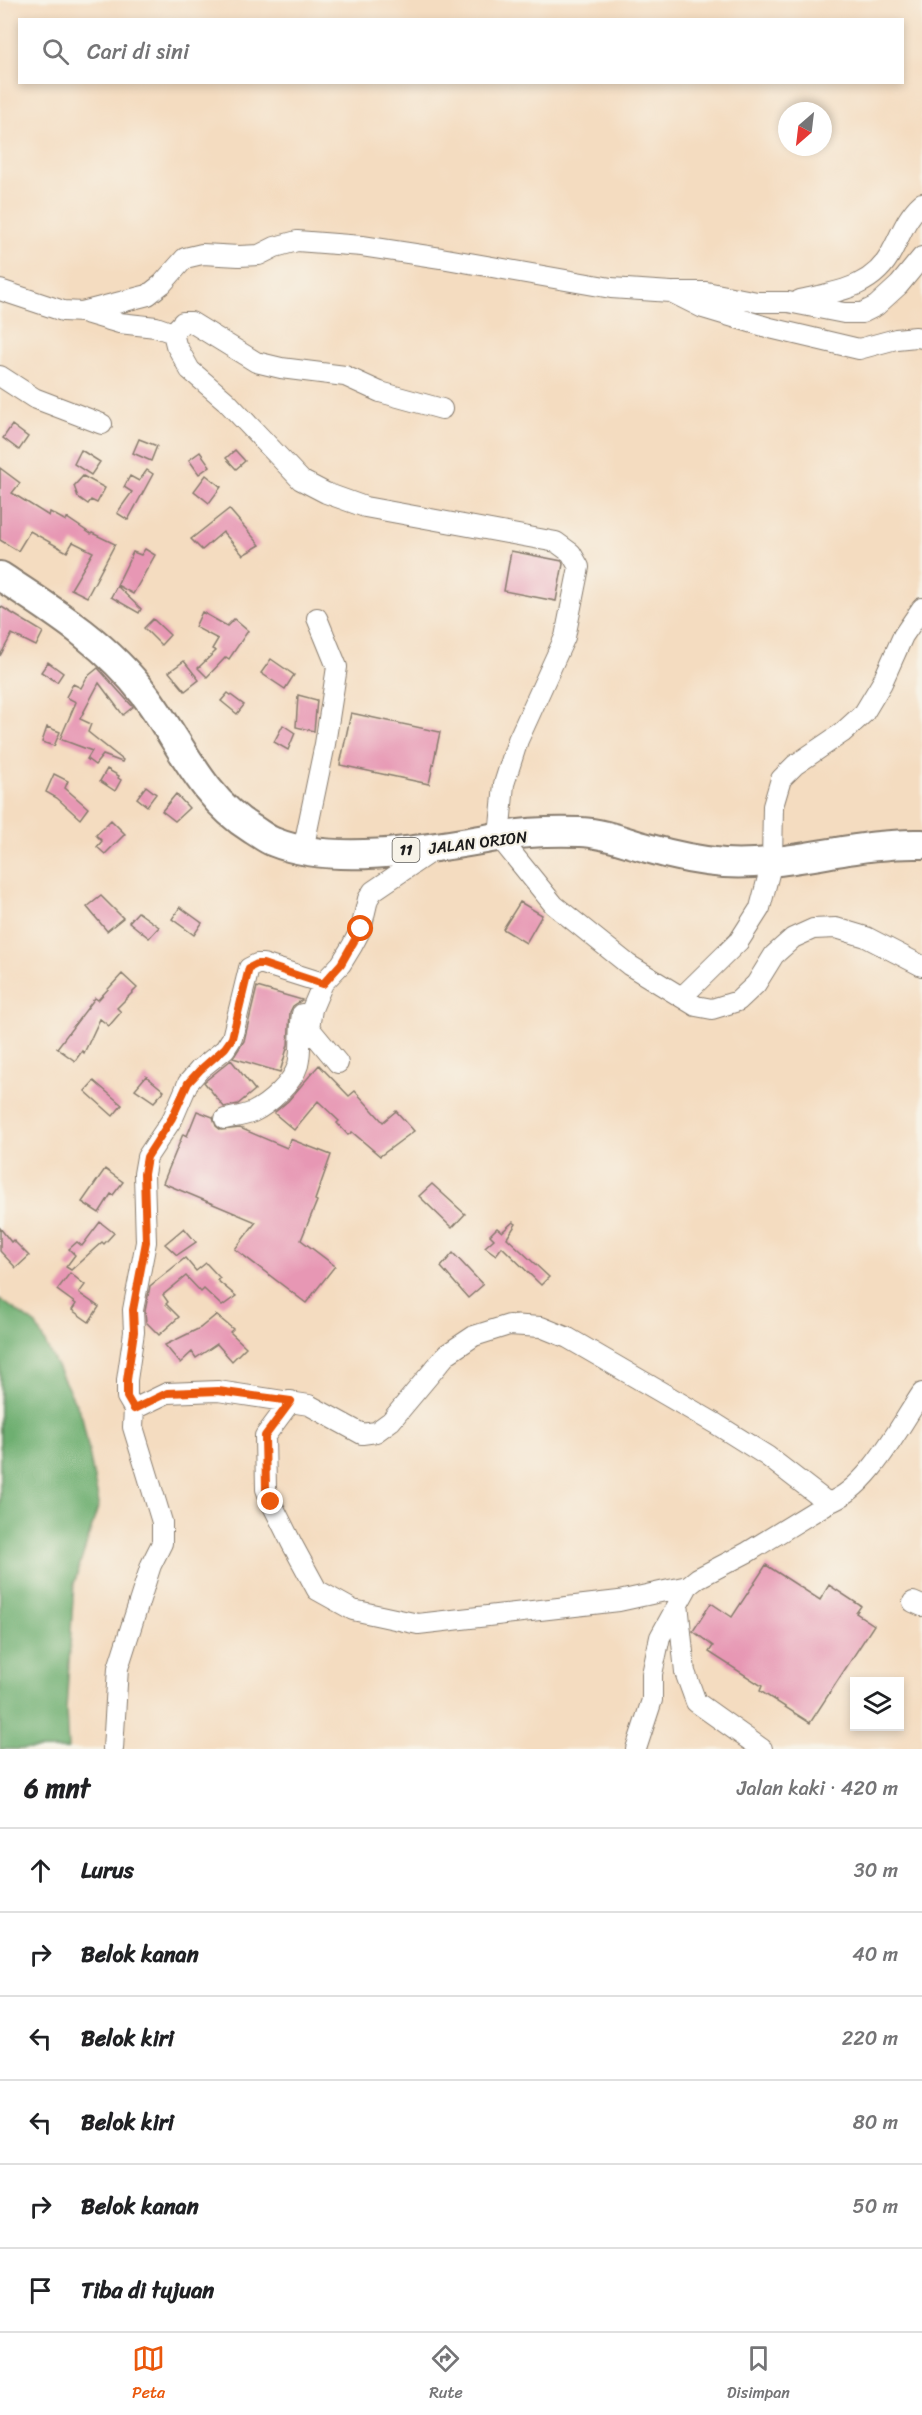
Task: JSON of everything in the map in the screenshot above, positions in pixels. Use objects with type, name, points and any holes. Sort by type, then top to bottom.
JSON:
[{"type":"highway","name":"JALAN ORION","points":[[0,576],[107,652],[146,696],[207,790],[228,813],[273,842],[329,854],[437,848],[499,837],[583,832],[611,837],[650,849],[724,863],[772,862],[896,843],[922,844]]},
{"type":"street","points":[[82,312],[148,295],[162,284],[185,258],[202,254],[260,255],[275,247],[297,241],[362,246],[611,288],[706,292],[757,302],[788,302],[837,293],[859,285],[879,270],[890,256],[914,211],[922,204]]},
{"type":"street","points":[[788,302],[844,313],[862,313],[876,306],[899,285],[916,264],[910,252],[906,224]]},
{"type":"street","points":[[0,290],[63,311],[82,312],[119,323],[156,327],[173,333]]},
{"type":"street","points":[[671,292],[703,308],[770,328],[859,349],[896,339],[922,338]]},
{"type":"street","points":[[173,333],[183,322],[191,322],[256,362],[281,368],[345,376],[396,398],[441,409]]},
{"type":"street","points":[[173,333],[176,345],[190,370],[226,401],[301,480],[326,493],[365,507],[556,542],[571,553],[579,567],[565,637],[518,740],[504,784],[499,837],[554,905],[629,965],[696,1006],[712,1009],[738,1001],[756,984],[774,955],[793,939],[813,929],[836,928],[866,937],[922,966]]},
{"type":"street","points":[[0,376],[34,398],[102,424]]},
{"type":"street","points":[[682,997],[739,941],[760,908],[772,862],[773,806],[781,779],[795,765],[842,733],[864,712],[882,683],[903,636],[922,608]]},
{"type":"street","points":[[303,850],[325,744],[337,667],[317,618]]},
{"type":"street","points":[[225,1119],[250,1113],[267,1103],[294,1075],[300,1051],[301,1017],[304,1005],[341,964],[352,946],[361,929],[368,899],[373,891],[437,848]]},
{"type":"street","points":[[113,1749],[118,1668],[151,1564],[162,1543],[162,1522],[133,1427],[134,1409],[127,1397],[127,1380],[134,1332],[133,1310],[146,1242],[144,1174],[147,1157],[172,1118],[188,1083],[225,1048],[232,1038],[249,968],[263,964],[320,989]]},
{"type":"street","points":[[320,989],[312,1009],[309,1028],[338,1063]]},
{"type":"street","points":[[134,1409],[167,1393],[218,1391],[309,1405],[362,1434],[376,1432],[391,1421],[447,1354],[474,1336],[509,1325],[541,1327],[568,1338],[716,1424],[767,1456],[828,1503]]},
{"type":"street","points":[[636,1749],[652,1700],[652,1674],[660,1637],[683,1595],[698,1578],[748,1552],[828,1503],[842,1498],[866,1476],[922,1392]]},
{"type":"street","points":[[291,1401],[265,1436],[266,1489],[317,1590],[353,1610],[418,1624],[683,1595]]},
{"type":"street","points":[[683,1595],[685,1672],[696,1702],[762,1749]]},
{"type":"green space","points":[[0,1299],[36,1325],[82,1416],[99,1504],[74,1584],[66,1710],[68,1749],[0,1749]]},
{"type":"building","points":[[12,425],[28,437],[19,450],[3,438]]},
{"type":"building","points":[[139,439],[157,446],[151,461],[133,453]]},
{"type":"building","points":[[81,450],[100,462],[91,475],[74,464]]},
{"type":"building","points":[[235,450],[245,461],[236,469],[226,458]]},
{"type":"building","points":[[200,452],[210,466],[199,474],[189,460]]},
{"type":"building","points":[[0,468],[20,483],[12,493],[49,516],[50,512],[66,521],[67,518],[91,534],[115,544],[87,597],[71,589],[93,552],[73,542],[67,552],[30,531],[18,551],[0,540]]},
{"type":"building","points":[[147,470],[153,474],[128,520],[117,513],[132,492],[124,487],[130,476],[139,481]]},
{"type":"building","points":[[206,475],[221,487],[209,503],[194,491]]},
{"type":"building","points":[[83,476],[105,488],[97,503],[91,500],[88,504],[78,497],[74,486]]},
{"type":"building","points":[[229,509],[260,545],[243,555],[223,532],[202,550],[191,539]]},
{"type":"building","points":[[145,549],[155,555],[133,594],[117,585],[133,552],[141,555]]},
{"type":"building","points":[[511,551],[562,561],[556,601],[504,591]]},
{"type":"building","points":[[117,586],[141,609],[139,613],[111,597]]},
{"type":"building","points":[[0,606],[43,632],[36,646],[12,634],[0,656]]},
{"type":"building","points":[[202,612],[227,626],[234,619],[248,631],[229,659],[226,657],[207,677],[198,668],[216,651],[212,649],[218,639],[195,627]]},
{"type":"building","points":[[153,619],[170,635],[161,645],[144,628]]},
{"type":"building","points":[[271,659],[294,675],[285,689],[261,673]]},
{"type":"building","points":[[184,661],[199,680],[185,691],[169,672]]},
{"type":"building","points":[[48,662],[63,673],[57,682],[41,672]]},
{"type":"building","points":[[98,668],[133,707],[123,715],[99,683],[80,719],[91,724],[88,732],[123,760],[122,762],[103,755],[95,765],[87,759],[92,751],[60,739],[76,702],[66,697],[73,684],[81,688],[87,677]]},
{"type":"building","points":[[228,693],[244,705],[237,714],[221,701]]},
{"type":"building","points":[[298,695],[317,700],[314,731],[296,727]]},
{"type":"building","points":[[351,713],[440,732],[429,784],[340,765]]},
{"type":"building","points":[[283,725],[295,733],[288,750],[274,742]]},
{"type":"building","points":[[47,727],[60,732],[54,746],[42,742]]},
{"type":"building","points":[[107,769],[119,776],[121,780],[115,791],[100,781]]},
{"type":"building","points":[[54,774],[68,781],[65,788],[88,808],[80,819],[57,798],[46,792]]},
{"type":"building","points":[[146,786],[156,794],[147,806],[137,798]]},
{"type":"building","points":[[176,794],[189,808],[175,821],[162,811]]},
{"type":"building","points":[[111,820],[125,834],[105,854],[97,847],[102,841],[96,835]]},
{"type":"building","points":[[101,896],[123,918],[107,931],[87,907]]},
{"type":"building","points":[[520,902],[542,915],[526,943],[503,929]]},
{"type":"building","points":[[180,907],[202,923],[194,935],[172,919]]},
{"type":"building","points":[[138,912],[159,927],[149,938],[129,922]]},
{"type":"building","points":[[122,974],[137,988],[117,1008],[121,1012],[109,1026],[100,1019],[84,1053],[82,1051],[75,1061],[57,1048],[95,998],[98,1000]]},
{"type":"building","points":[[257,987],[302,1000],[293,1006],[290,1012],[288,1045],[280,1072],[233,1058],[244,1041]]},
{"type":"building","points":[[231,1060],[255,1090],[238,1104],[224,1107],[204,1082]]},
{"type":"building","points":[[319,1065],[349,1096],[355,1091],[383,1122],[396,1111],[414,1131],[380,1156],[352,1132],[348,1135],[337,1123],[339,1121],[318,1101],[294,1130],[274,1113],[288,1101]]},
{"type":"building","points":[[146,1076],[164,1091],[154,1102],[135,1089]]},
{"type":"building","points":[[94,1081],[122,1105],[113,1116],[85,1091]]},
{"type":"building","points":[[197,1111],[213,1117],[216,1126],[221,1130],[240,1128],[287,1148],[290,1139],[331,1155],[315,1200],[317,1201],[301,1240],[335,1266],[306,1303],[235,1249],[256,1222],[163,1183],[183,1134],[187,1136]]},
{"type":"building","points":[[105,1169],[123,1182],[113,1195],[111,1194],[99,1213],[82,1202]]},
{"type":"building","points":[[432,1184],[465,1214],[452,1228],[419,1196]]},
{"type":"building","points":[[100,1222],[114,1233],[104,1244],[102,1242],[71,1270],[66,1267],[75,1255],[69,1249],[77,1242],[82,1246]]},
{"type":"building","points":[[513,1222],[516,1224],[507,1238],[549,1277],[541,1285],[502,1247],[496,1255],[485,1247],[494,1239],[490,1235],[497,1228],[502,1232]]},
{"type":"building","points":[[0,1228],[11,1242],[13,1240],[29,1256],[16,1268],[0,1251]]},
{"type":"building","points":[[184,1228],[196,1242],[177,1255],[165,1244]]},
{"type":"building","points":[[453,1253],[483,1285],[468,1298],[441,1267]]},
{"type":"building","points":[[185,1258],[196,1271],[206,1263],[220,1278],[217,1280],[236,1296],[222,1306],[204,1289],[201,1292],[186,1276],[163,1295],[168,1302],[166,1304],[179,1317],[159,1335],[146,1322],[145,1311],[150,1286]]},
{"type":"building","points":[[70,1273],[85,1285],[79,1293],[99,1307],[89,1322],[72,1310],[76,1304],[57,1290]]},
{"type":"building","points":[[216,1315],[233,1329],[230,1332],[246,1347],[232,1361],[217,1344],[196,1358],[192,1352],[180,1363],[165,1345],[200,1328]]},
{"type":"building","points":[[766,1565],[820,1600],[829,1585],[861,1606],[856,1613],[874,1625],[810,1723],[760,1691],[762,1686],[709,1652],[713,1646],[693,1631],[711,1603],[732,1617]]},
{"type":"route","points":[[271,1502],[266,1489],[265,1436],[291,1401],[218,1391],[167,1393],[134,1409],[127,1397],[127,1380],[134,1332],[133,1310],[146,1242],[144,1174],[147,1157],[172,1118],[188,1083],[225,1048],[232,1038],[249,968],[263,964],[323,984],[341,964],[361,929]]}]
